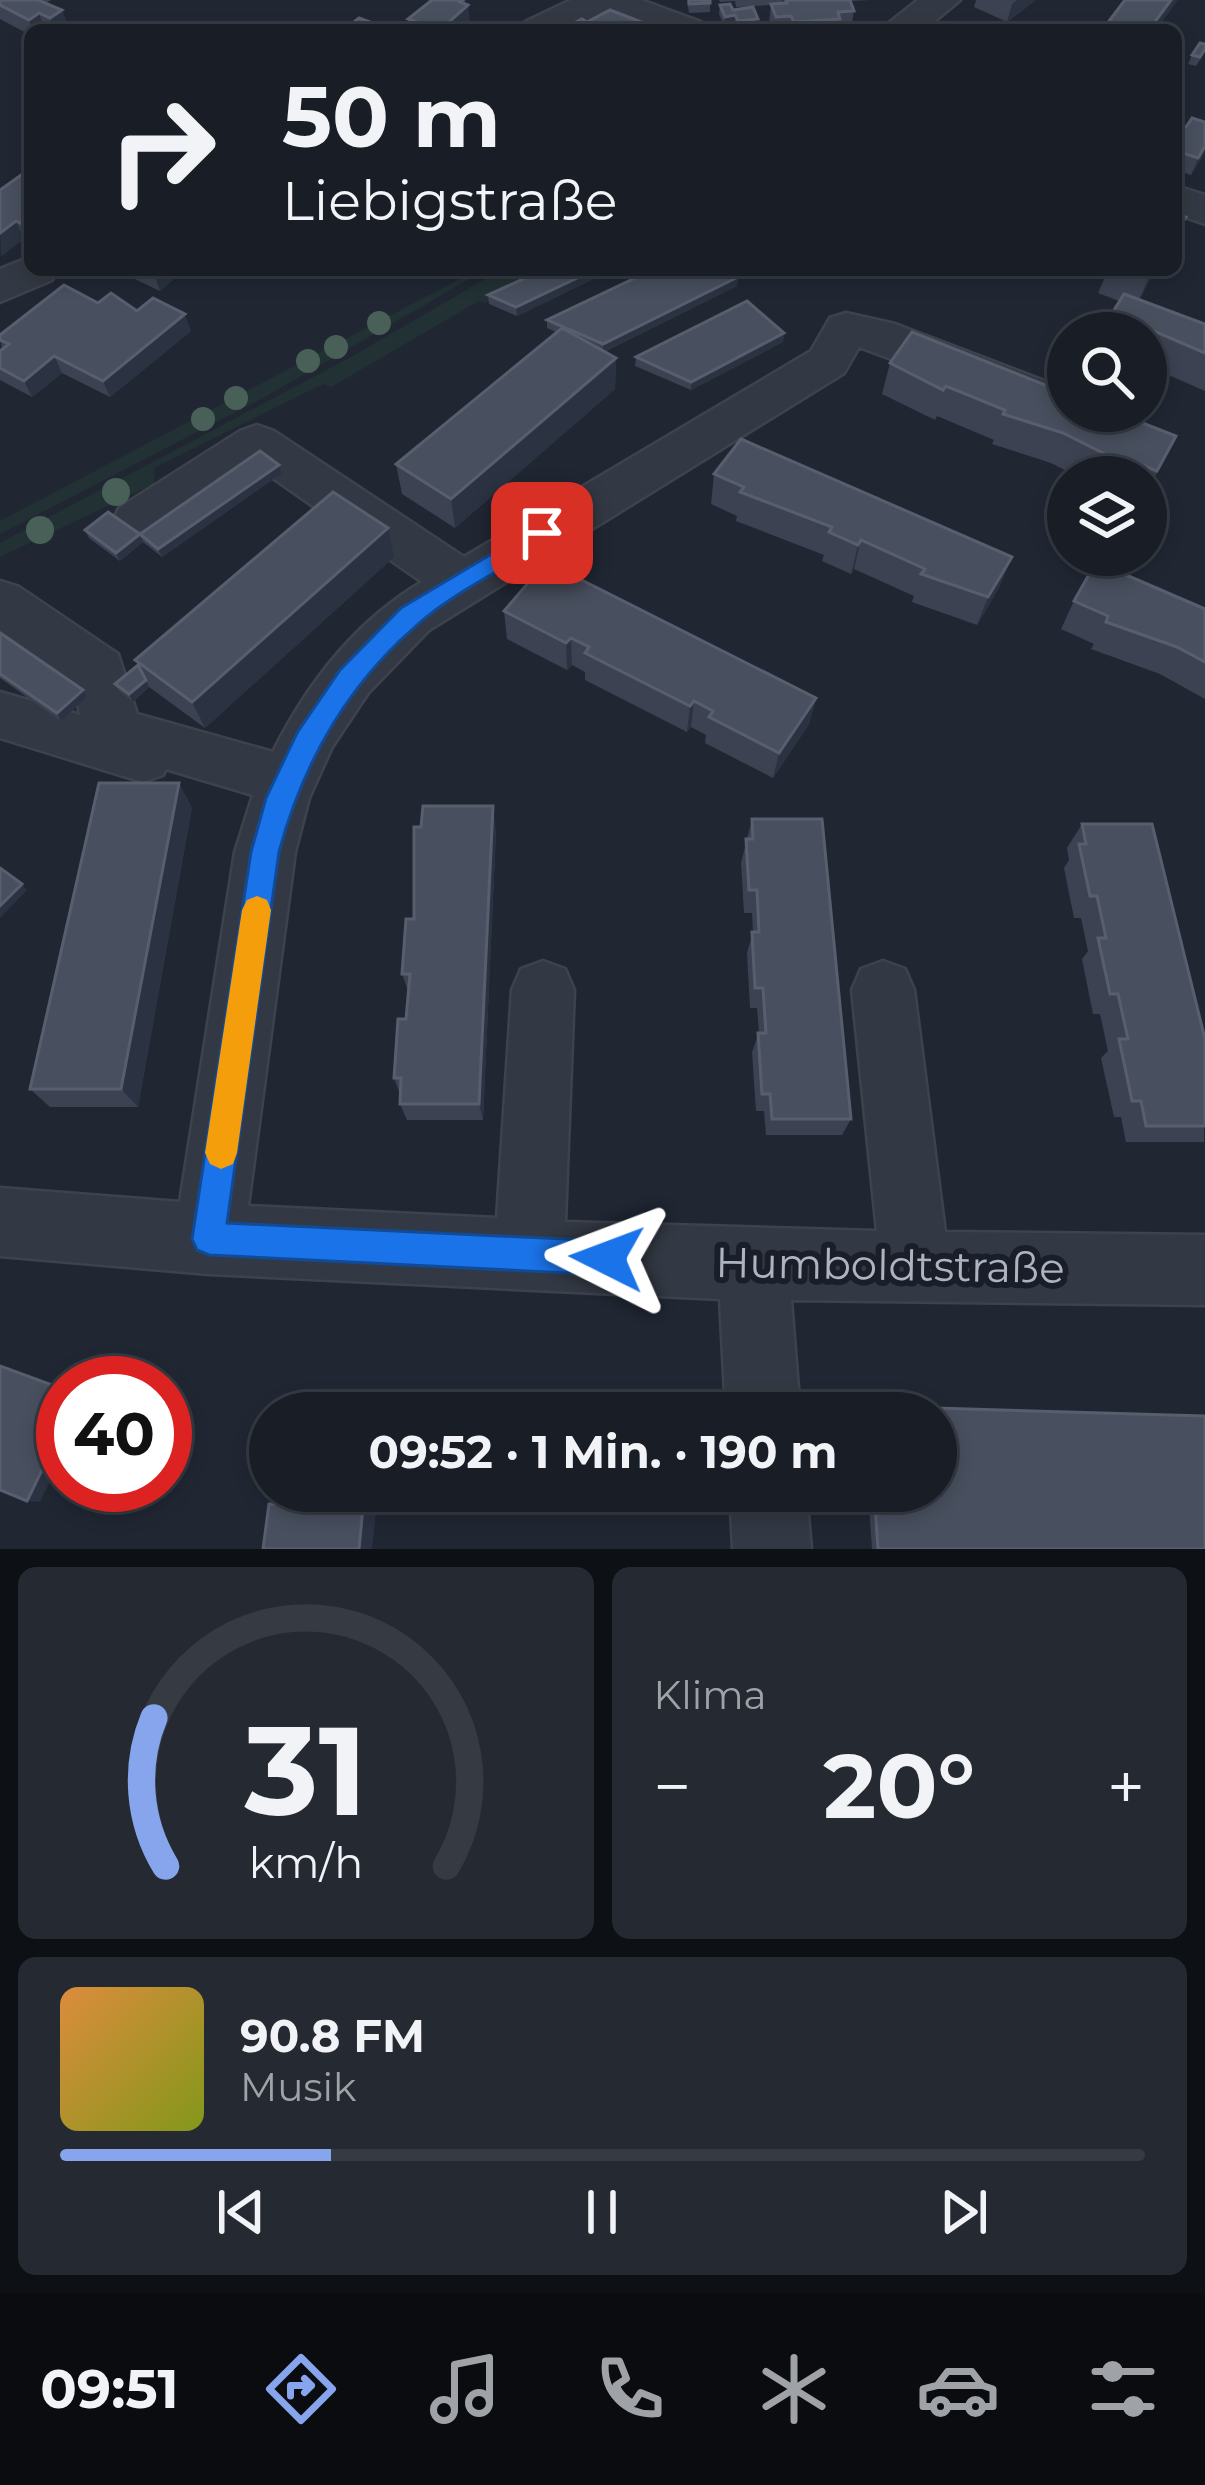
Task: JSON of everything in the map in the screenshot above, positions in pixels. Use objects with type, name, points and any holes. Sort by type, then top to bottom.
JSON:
[{"type":"street","points":[[551,24],[604,0],[671,24]]},
{"type":"street","points":[[922,14],[953,24]]},
{"type":"street","points":[[209,1239],[265,852],[284,789],[311,733],[349,677],[410,615],[828,362],[846,329],[879,334],[1047,400]]},
{"type":"street","points":[[137,522],[257,443],[460,582]]},
{"type":"street","points":[[0,602],[99,670],[107,718],[119,732],[284,789]]},
{"type":"street","points":[[0,716],[284,789]]},
{"type":"street","points":[[529,1254],[543,990]]},
{"type":"street","points":[[884,990],[915,1266]]},
{"type":"street","name":"Humboldtstraße","points":[[0,1222],[209,1239],[753,1264],[1205,1270]]},
{"type":"street","points":[[753,1264],[762,1392]]},
{"type":"street","points":[[769,1512],[772,1549]]},
{"type":"shaded area","points":[[466,276],[475,276],[263,398],[0,534],[0,521]]},
{"type":"shaded area","points":[[491,276],[545,276],[485,303],[479,301],[331,387],[323,384],[154,468],[154,484],[0,557],[0,543],[351,357]]},
{"type":"building","points":[[0,0],[38,0],[62,10],[50,18],[39,13],[29,20],[0,5]]},
{"type":"building","points":[[432,0],[463,0],[460,2],[468,5],[447,24],[408,19]]},
{"type":"building","points":[[850,0],[854,11],[838,12],[840,19],[794,22],[791,16],[776,17],[771,4]]},
{"type":"building","points":[[1125,0],[1171,0],[1153,24],[1107,24]]},
{"type":"building","points":[[730,4],[733,10],[753,7],[758,19],[725,17],[720,5]]},
{"type":"building","points":[[610,10],[646,24],[574,23]]},
{"type":"building","points":[[1200,43],[1205,49],[1200,57],[1192,55]]},
{"type":"building","points":[[1192,118],[1205,122],[1205,146],[1198,158],[1182,153],[1182,126]]},
{"type":"building","points":[[24,173],[24,225],[16,221],[0,233],[0,190]]},
{"type":"building","points":[[530,276],[581,276],[516,307],[488,295]]},
{"type":"building","points":[[639,276],[738,277],[603,344],[547,320]]},
{"type":"building","points":[[64,285],[98,303],[111,293],[137,311],[153,298],[185,314],[103,381],[54,356],[24,381],[0,368],[0,351],[9,344],[0,335]]},
{"type":"building","points":[[1124,294],[1205,324],[1205,353],[1167,337],[1167,312],[1113,312]]},
{"type":"building","points":[[747,301],[784,333],[691,382],[636,357]]},
{"type":"building","points":[[562,328],[616,358],[451,499],[396,464]]},
{"type":"building","points":[[912,332],[1047,386],[1047,428],[1003,414],[1005,410],[946,386],[943,390],[890,363]]},
{"type":"building","points":[[1166,432],[1176,436],[1165,456],[1109,456],[1063,433]]},
{"type":"building","points":[[741,439],[1012,557],[988,597],[921,574],[925,569],[740,492],[744,487],[714,474]]},
{"type":"building","points":[[260,451],[279,465],[158,549],[140,534]]},
{"type":"building","points":[[333,492],[388,528],[192,702],[135,660]]},
{"type":"building","points":[[108,512],[140,534],[116,553],[85,530]]},
{"type":"building","points":[[546,562],[816,698],[779,753],[709,717],[713,711],[694,701],[690,706],[585,653],[589,647],[571,638],[566,643],[504,611]]},
{"type":"building","points":[[1088,576],[1128,576],[1205,609],[1205,662],[1106,622],[1108,616],[1074,601]]},
{"type":"building","points":[[0,633],[83,690],[57,713],[0,674]]},
{"type":"building","points":[[138,665],[146,680],[129,694],[115,684]]},
{"type":"building","points":[[99,783],[179,783],[121,1089],[30,1089]]},
{"type":"building","points":[[423,806],[493,806],[479,1104],[400,1104],[401,1078],[394,1078],[398,1019],[406,1019],[410,974],[402,974],[406,919],[414,919],[414,827],[421,827]]},
{"type":"building","points":[[752,819],[822,819],[851,1119],[772,1119],[770,1094],[762,1094],[758,1033],[766,1033],[763,988],[755,988],[752,932],[759,932],[757,890],[749,890],[746,839],[753,839]]},
{"type":"building","points":[[1082,824],[1152,824],[1205,1039],[1205,1126],[1146,1126],[1141,1101],[1132,1101],[1119,1039],[1128,1039],[1118,994],[1110,994],[1098,938],[1106,938],[1097,896],[1090,896],[1079,844],[1086,844]]},
{"type":"building","points":[[0,868],[22,884],[0,906]]},
{"type":"building","points":[[0,1366],[36,1379],[36,1482],[27,1501],[0,1490]]},
{"type":"building","points":[[957,1409],[1205,1416],[1205,1549],[878,1549],[875,1512],[957,1512]]},
{"type":"building","points":[[268,1512],[363,1512],[359,1549],[263,1549]]},
{"type":"slow traffic","points":[[221,1153],[257,910]]},
{"type":"route","points":[[542,533],[410,615],[349,677],[311,733],[280,798],[265,852],[209,1239],[607,1258]]}]
